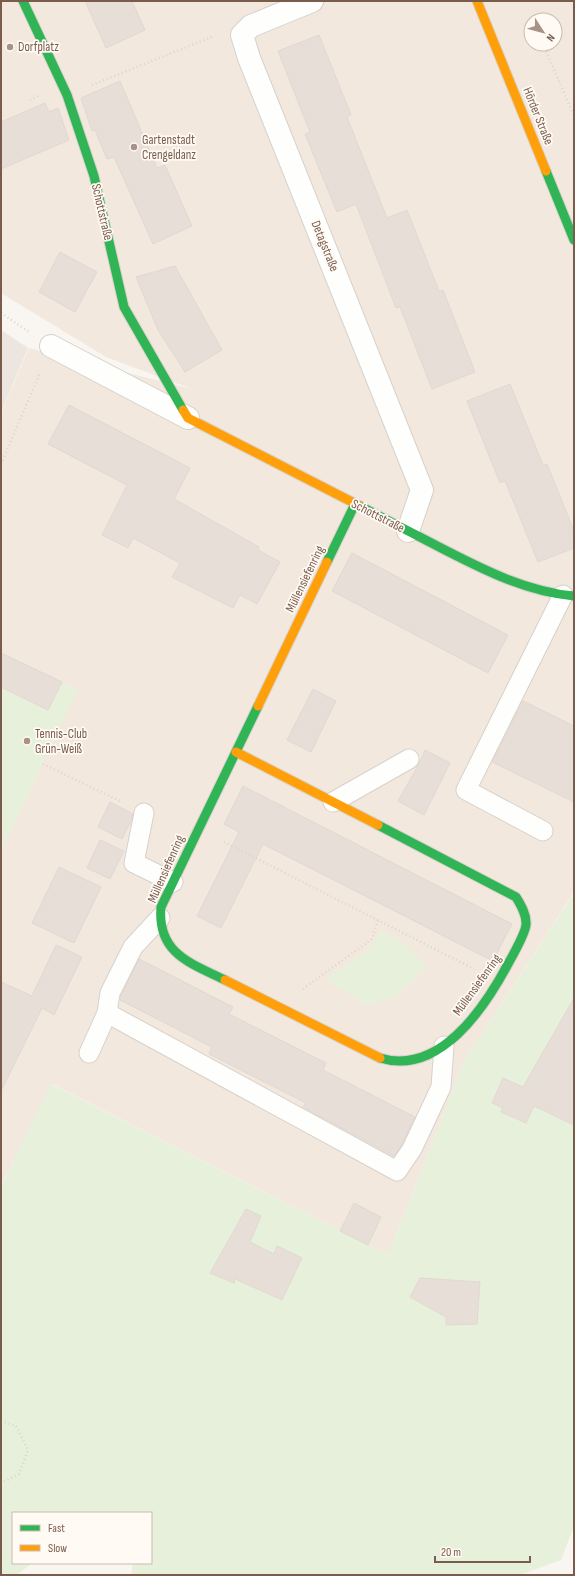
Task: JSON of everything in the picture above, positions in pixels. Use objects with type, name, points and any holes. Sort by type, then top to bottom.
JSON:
[{"type":"street","name":"Schottstraße","points":[[22,1],[67,95],[94,176],[124,307],[188,418]]},
{"type":"street","points":[[242,35],[251,26],[312,1]]},
{"type":"street","name":"Hörder Straße","points":[[477,1],[574,240]]},
{"type":"street","name":"Detagstraße","points":[[242,35],[249,58],[422,490],[408,531]]},
{"type":"street","name":"Schottstraße","points":[[51,346],[481,568],[522,586],[569,596]]},
{"type":"street","name":"Müllensiefenring","points":[[236,752],[516,897],[522,906],[526,926],[511,961],[480,1008],[444,1046],[420,1058],[403,1063],[390,1062],[376,1057],[181,958],[173,952],[167,944],[161,929],[161,907],[355,504]]},
{"type":"lane","points":[[543,831],[466,790],[569,596]]},
{"type":"lane","points":[[333,802],[409,759]]},
{"type":"lane","points":[[144,813],[134,863],[173,882]]},
{"type":"lane","points":[[88,1053],[107,1013],[110,993],[133,946],[160,918]]},
{"type":"lane","points":[[107,1013],[397,1171],[412,1149],[441,1087],[444,1046]]},
{"type":"path","points":[[67,95],[220,33],[242,35]]},
{"type":"path","points":[[546,52],[574,116]]},
{"type":"path","points":[[30,100],[39,96]]},
{"type":"path","points":[[1,314],[51,346],[1,464]]},
{"type":"path","points":[[42,764],[144,813]]},
{"type":"path","points":[[198,829],[498,981]]},
{"type":"path","points":[[278,1008],[372,939],[378,920]]},
{"type":"path","points":[[1,1422],[16,1426],[28,1450],[19,1474],[1,1483]]},
{"type":"shaded area","points":[[1,1],[574,1],[574,892],[465,1060],[388,1255],[52,1084],[1,1185],[1,413],[29,348],[192,389],[106,357],[1,293]]},
{"type":"shaded area","points":[[1,330],[28,348],[1,412]]},
{"type":"green space","name":"Tennis-Club Grün-Weiß","points":[[1,654],[78,690],[1,851]]},
{"type":"green space","points":[[574,893],[574,1526],[561,1560],[520,1575],[131,1575],[133,1564],[152,1564],[152,1512],[12,1512],[12,1564],[31,1564],[17,1575],[1,1575],[1,1186],[51,1084],[388,1255],[465,1060]]},
{"type":"green space","points":[[380,929],[401,941],[427,966],[395,997],[367,1005],[326,979],[372,947]]},
{"type":"building","points":[[85,1],[132,1],[145,30],[106,48]]},
{"type":"building","points":[[319,35],[351,115],[347,117],[387,218],[407,210],[439,291],[443,290],[475,372],[432,389],[400,307],[396,308],[356,204],[337,212],[305,134],[310,132],[278,51]]},
{"type":"building","points":[[120,81],[157,168],[165,165],[192,226],[153,244],[114,157],[107,159],[95,130],[92,131],[81,98]]},
{"type":"building","points":[[45,103],[49,112],[58,108],[69,140],[1,169],[1,122]]},
{"type":"building","points":[[60,252],[97,272],[75,312],[39,292]]},
{"type":"building","points":[[175,266],[222,350],[185,372],[158,330],[136,277]]},
{"type":"building","points":[[510,384],[543,465],[547,464],[574,531],[574,548],[538,562],[505,481],[500,483],[467,401]]},
{"type":"building","points":[[69,405],[190,468],[174,499],[259,547],[258,550],[280,562],[257,604],[240,595],[233,608],[172,577],[180,563],[133,538],[128,548],[102,535],[127,485],[48,444]]},
{"type":"building","points":[[352,553],[508,635],[488,673],[332,591]]},
{"type":"building","points":[[1,653],[62,682],[48,710],[1,687]]},
{"type":"building","points":[[313,689],[336,701],[311,752],[287,740]]},
{"type":"building","points":[[523,701],[574,726],[574,802],[492,762]]},
{"type":"building","points":[[425,750],[450,763],[424,815],[398,801],[419,764]]},
{"type":"building","points":[[243,786],[512,924],[493,961],[263,844],[221,928],[197,916],[239,832],[224,824]]},
{"type":"building","points":[[110,802],[133,814],[122,839],[98,827]]},
{"type":"building","points":[[100,840],[124,851],[110,879],[87,868]]},
{"type":"building","points":[[59,867],[101,887],[74,943],[32,923]]},
{"type":"building","points":[[56,945],[82,957],[54,1015],[42,1008],[1,1091],[1,982],[32,996]]},
{"type":"building","points":[[139,959],[233,1007],[229,1014],[326,1063],[323,1070],[415,1117],[402,1144],[394,1156],[303,1107],[306,1103],[209,1054],[212,1047],[120,1000]]},
{"type":"building","points":[[574,998],[574,1125],[534,1106],[526,1123],[501,1112],[503,1108],[492,1103],[503,1078],[523,1087]]},
{"type":"building","points":[[354,1203],[381,1217],[368,1245],[340,1231]]},
{"type":"building","points":[[246,1209],[261,1216],[250,1242],[274,1254],[277,1246],[302,1258],[282,1300],[235,1279],[234,1283],[210,1273]]},
{"type":"building","points":[[420,1278],[480,1282],[477,1324],[446,1325],[446,1317],[410,1297]]},
{"type":"traffic: fast","points":[[23,1],[67,95],[94,176],[124,307],[183,410]]},
{"type":"traffic: fast","points":[[546,171],[574,240]]},
{"type":"traffic: fast","points":[[327,562],[355,504]]},
{"type":"traffic: fast","points":[[358,505],[492,573],[540,590],[574,596]]},
{"type":"traffic: fast","points":[[225,980],[188,962],[170,946],[164,935],[161,923],[161,907],[258,706]]},
{"type":"traffic: fast","points":[[378,825],[516,897],[526,918],[526,925],[521,939],[498,982],[473,1018],[457,1035],[440,1048],[422,1057],[401,1061],[380,1058]]},
{"type":"traffic: slow","points":[[477,1],[546,171]]},
{"type":"traffic: slow","points":[[183,410],[188,418],[358,505]]},
{"type":"traffic: slow","points":[[258,706],[327,562]]},
{"type":"traffic: slow","points":[[236,752],[378,825]]},
{"type":"traffic: slow","points":[[225,980],[380,1058]]},
{"type":"place","name":"Dorfplatz","points":[[10,47]]},
{"type":"place","name":"Gartenstadt Crengeldanz","points":[[134,147]]},
{"type":"place","name":"Tennis-Club Grün-Weiß","points":[[27,741]]}]
